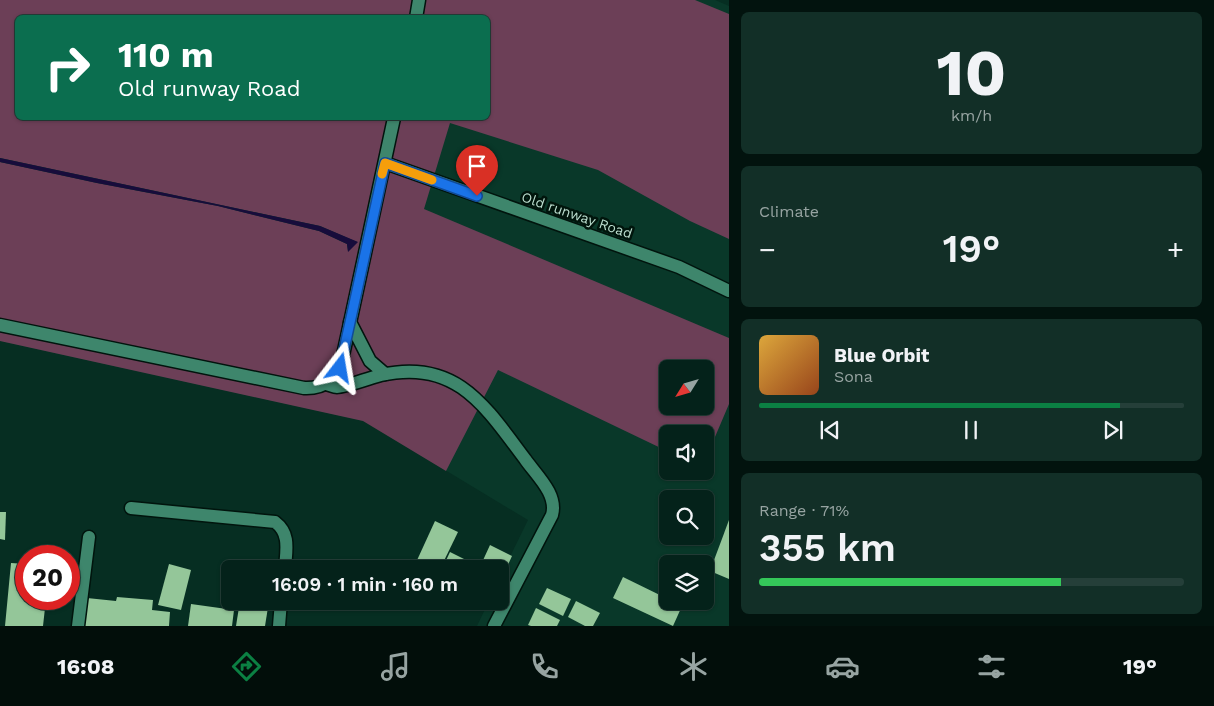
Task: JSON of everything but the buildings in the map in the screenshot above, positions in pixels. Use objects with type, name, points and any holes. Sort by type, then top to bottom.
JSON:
[{"type":"street","points":[[417,15],[420,0]]},
{"type":"street","points":[[0,325],[304,388],[313,389],[326,384],[332,380],[340,368],[394,120]]},
{"type":"street","name":"Old runway Road","points":[[385,163],[679,267],[729,291]]},
{"type":"street","points":[[350,322],[370,361],[386,374]]},
{"type":"street","points":[[326,384],[339,388],[386,374],[413,371],[441,376],[462,386],[496,420],[548,490],[554,506],[552,515],[494,626]]},
{"type":"street","points":[[131,508],[275,522],[283,528],[286,535],[285,560]]},
{"type":"street","points":[[78,626],[89,537]]},
{"type":"street","points":[[279,626],[281,610]]},
{"type":"shaded area","points":[[0,0],[715,0],[729,6],[729,626],[477,626],[485,610],[509,610],[508,560],[528,520],[364,421],[0,341]]},
{"type":"shaded area","points":[[0,0],[695,0],[729,14],[729,239],[690,221],[598,170],[450,123],[424,209],[729,338],[729,404],[714,439],[714,425],[659,425],[659,447],[498,370],[446,471],[363,421],[0,341],[0,162],[218,206],[319,231],[347,244],[348,251],[357,242],[320,226],[0,158]]},
{"type":"shaded area","points":[[0,158],[320,226],[358,242],[348,252],[347,244],[319,231],[218,206],[0,162]]},
{"type":"slow traffic","points":[[382,174],[385,163],[432,180]]},
{"type":"route","points":[[340,368],[385,163],[477,196]]}]
